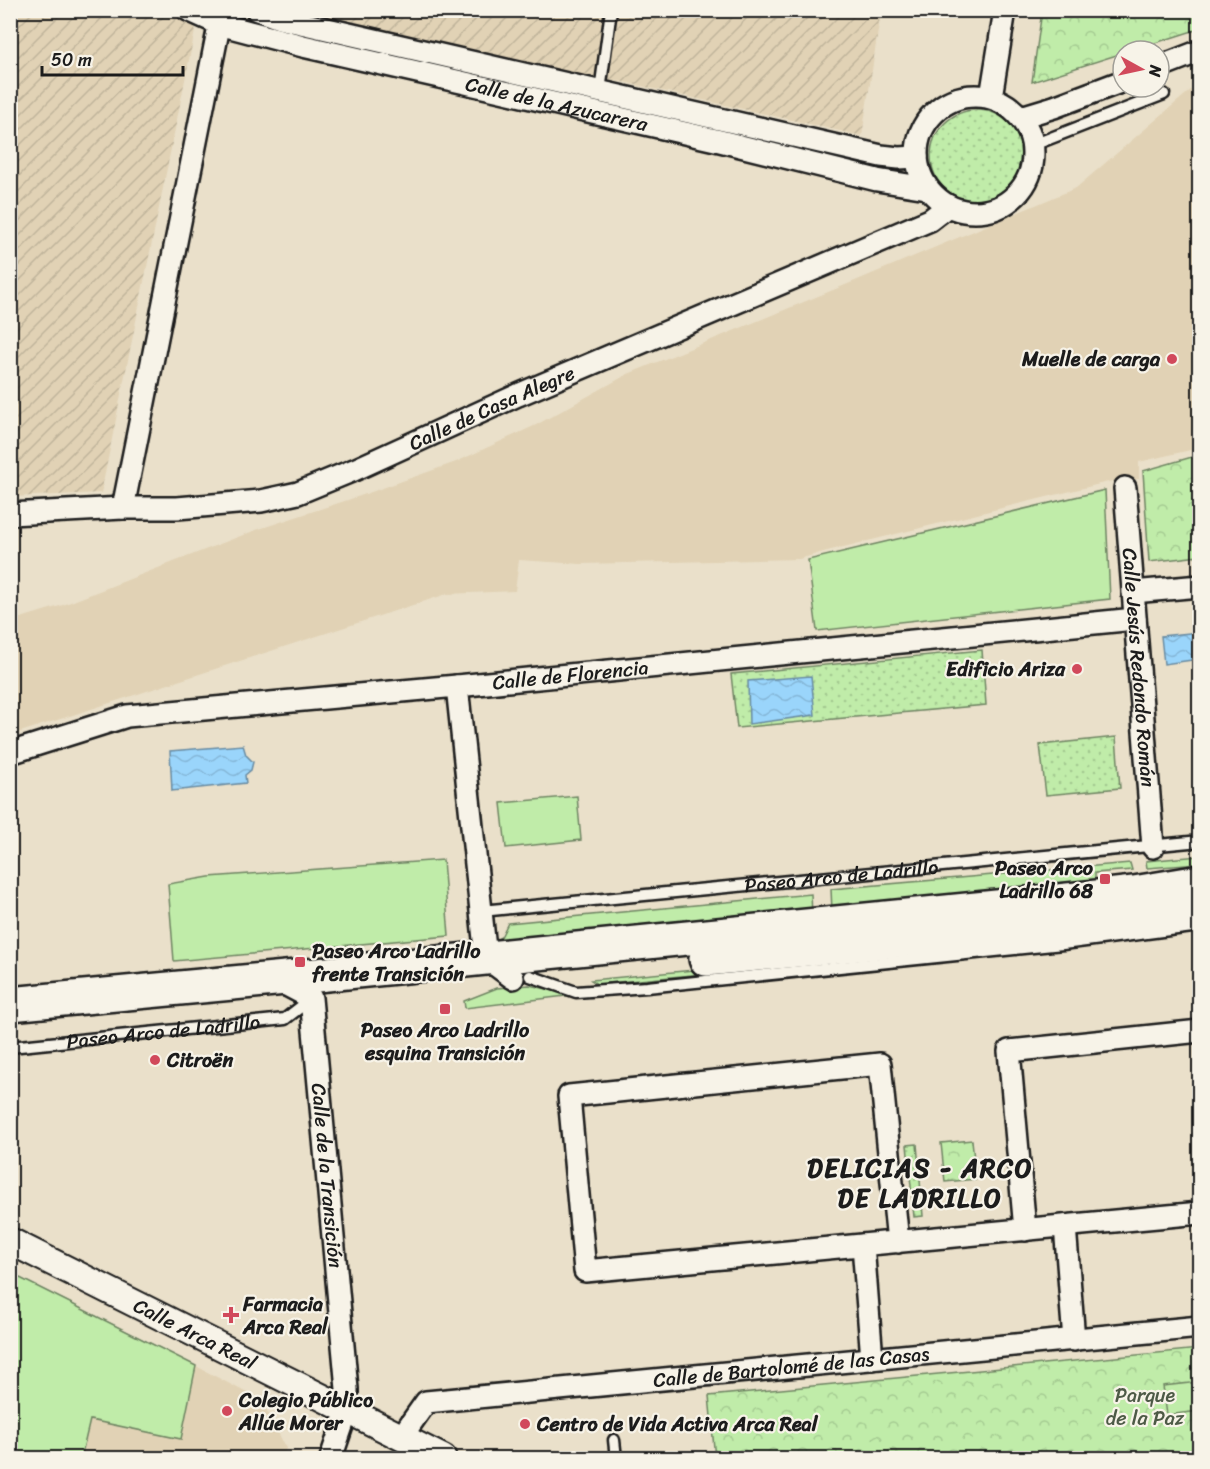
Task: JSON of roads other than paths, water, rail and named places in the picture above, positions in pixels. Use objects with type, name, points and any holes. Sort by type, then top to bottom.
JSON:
[{"type":"main road","name":"Paseo Arco de Ladrillo","points":[[10,1004],[1134,893],[1200,882]]},
{"type":"main road","name":"Paseo Arco de Ladrillo","points":[[10,1027],[1085,922],[1145,915],[1200,905]]},
{"type":"street","name":"Calle de la Azucarera","points":[[188,10],[221,17],[303,46],[393,68],[720,141],[876,180],[927,188]]},
{"type":"street","name":"Calle de la Azucarera","points":[[256,10],[279,18],[881,156],[917,157]]},
{"type":"street","points":[[991,97],[1005,10]]},
{"type":"street","points":[[123,508],[221,17]]},
{"type":"street","points":[[1171,62],[1200,51]]},
{"type":"street","points":[[1021,117],[1111,86]]},
{"type":"street","points":[[973,95],[991,97],[1002,102],[1013,108],[1021,117],[1027,126],[1033,145],[1033,164],[1027,181],[1016,196],[1001,207],[984,212],[965,212],[948,206],[927,188],[918,168],[919,139],[926,122],[939,108],[955,99],[973,95]]},
{"type":"street","name":"Calle de Casa Alegre","points":[[10,514],[123,508],[177,508],[261,501],[298,493],[518,395],[930,220],[948,206]]},
{"type":"street","name":"Calle Jesús Redondo Román","points":[[1125,488],[1153,847]]},
{"type":"street","points":[[1133,592],[1200,586]]},
{"type":"street","name":"Calle de Florencia","points":[[10,753],[127,716],[1135,619]]},
{"type":"street","points":[[457,686],[486,958]]},
{"type":"street","name":"Paseo Arco de Ladrillo","points":[[486,958],[521,977]]},
{"type":"street","points":[[275,979],[311,998]]},
{"type":"street","name":"Calle de la Transición","points":[[311,998],[348,1411],[331,1458]]},
{"type":"street","points":[[1025,1230],[1009,1051],[1200,1031]]},
{"type":"street","points":[[898,1242],[880,1064],[569,1096],[585,1271],[898,1242],[1200,1213]]},
{"type":"street","points":[[1065,1226],[1074,1340]]},
{"type":"street","name":"Calle Arca Real","points":[[10,1241],[443,1458]]},
{"type":"street","points":[[863,1245],[872,1359]]},
{"type":"street","name":"Calle de Bartolomé de las Casas","points":[[405,1440],[409,1426],[426,1402],[1200,1327]]},
{"type":"lane","points":[[600,91],[611,10]]},
{"type":"lane","points":[[1033,145],[1151,99]]},
{"type":"lane","name":"Paseo Arco de Ladrillo","points":[[481,911],[1200,841]]},
{"type":"lane","name":"Paseo Arco de Ladrillo","points":[[521,977],[576,992],[647,987],[1052,945],[1200,926]]},
{"type":"lane","name":"Paseo Arco de Ladrillo","points":[[10,1047],[285,1019],[311,998]]},
{"type":"lane","points":[[614,1440],[616,1458]]},
{"type":"water","points":[[1199,632],[1199,659],[1164,664],[1161,636]]},
{"type":"water","points":[[811,676],[815,715],[749,724],[748,681]]},
{"type":"water","points":[[243,745],[246,755],[253,762],[251,770],[245,775],[246,783],[172,791],[170,751]]},
{"type":"place","name":"Muelle de carga","points":[[1172,359]]},
{"type":"place","name":"Edificio Ariza","points":[[1077,669]]},
{"type":"place","name":"Paseo Arco Ladrillo 68","points":[[1105,879]]},
{"type":"place","name":"Paseo Arco Ladrillo frente Transición","points":[[300,962]]},
{"type":"place","name":"Paseo Arco Ladrillo esquina Transición","points":[[445,1009]]},
{"type":"place","name":"Citroën","points":[[155,1060]]},
{"type":"place","name":"Farmacia Arca Real","points":[[231,1315]]},
{"type":"place","name":"Colegio Público Allúe Morer","points":[[227,1411]]},
{"type":"place","name":"Centro de Vida Activa Arca Real","points":[[525,1424]]},
{"type":"district","name":"DELICIAS - ARCO DE LADRILLO","points":[[920,1183]]},
{"type":"park label","name":"Parque de la Paz","points":[[1145,1406]]}]
